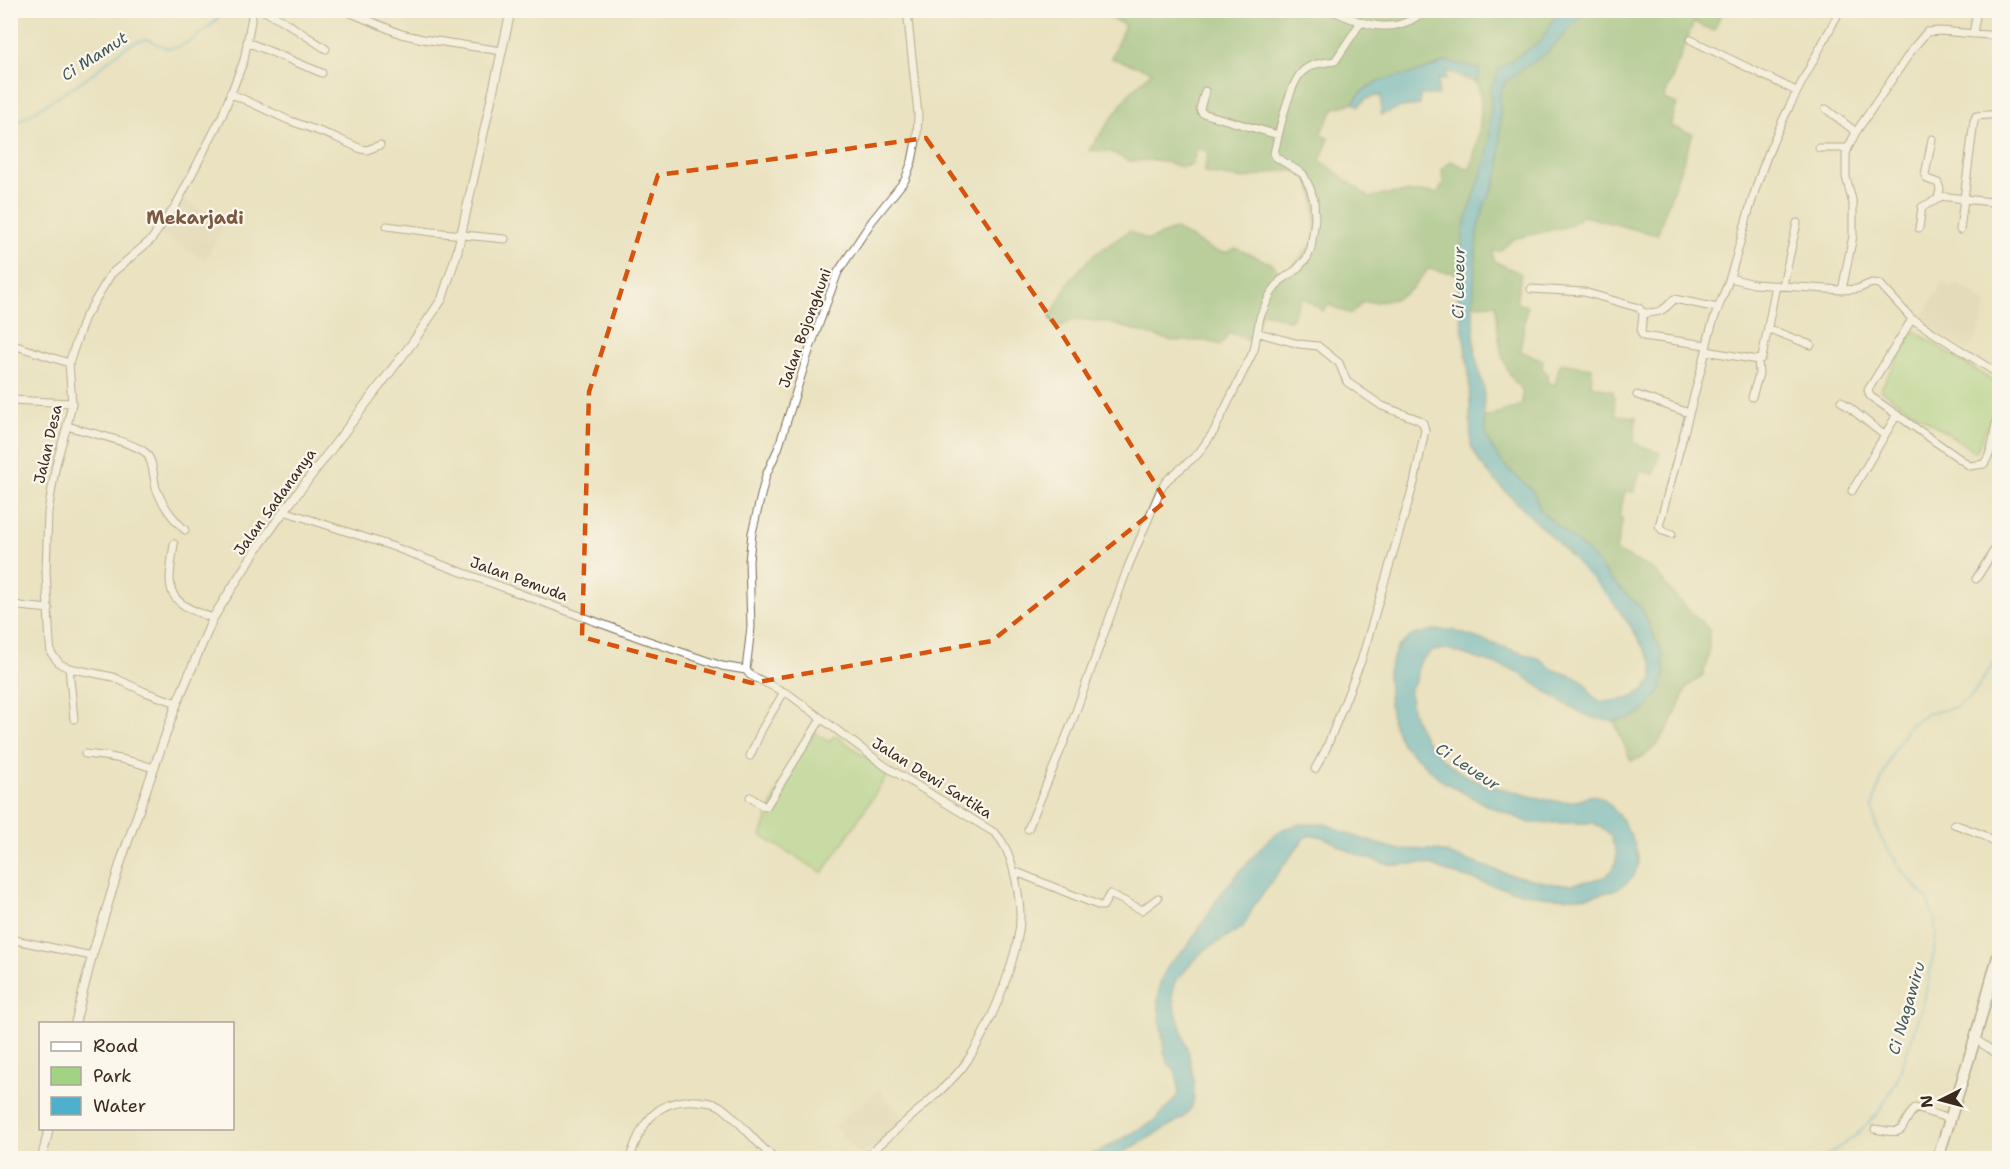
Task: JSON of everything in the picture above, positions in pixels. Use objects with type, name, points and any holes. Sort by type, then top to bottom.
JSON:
[{"type":"highway","points":[[1938,1158],[2000,949]]},
{"type":"street","name":"Jalan Desa","points":[[69,668],[60,664],[51,653],[46,573],[48,512],[56,464],[72,402],[69,363],[86,313],[111,274],[151,240],[176,205],[222,116],[244,60],[253,10]]},
{"type":"street","points":[[262,10],[282,20],[326,49]]},
{"type":"street","points":[[344,10],[412,36],[502,51]]},
{"type":"street","name":"Jalan Sadananya","points":[[75,1022],[92,956],[122,858],[177,703],[213,618],[284,511],[436,310],[453,271],[511,10]]},
{"type":"street","name":"Jalan Bojonghuni","points":[[746,670],[751,627],[749,561],[752,533],[764,480],[778,449],[809,351],[838,272],[872,220],[905,180],[912,162],[918,114],[907,10]]},
{"type":"street","points":[[1331,10],[1377,27],[1396,26],[1413,20],[1425,10]]},
{"type":"street","points":[[1672,534],[1663,531],[1659,526],[1706,348],[1730,278],[1758,179],[1796,91],[1840,10]]},
{"type":"street","points":[[1973,34],[1977,10]]},
{"type":"street","points":[[1028,829],[1071,725],[1128,567],[1161,489],[1167,480],[1198,453],[1214,431],[1254,350],[1260,317],[1270,295],[1280,281],[1296,270],[1307,258],[1313,238],[1314,201],[1303,174],[1274,154],[1278,135],[1289,98],[1299,75],[1314,64],[1335,61],[1361,22]]},
{"type":"street","points":[[1842,290],[1851,248],[1853,225],[1853,204],[1846,177],[1845,154],[1856,132],[1921,37],[1927,32],[2000,36]]},
{"type":"street","points":[[1691,40],[1796,91]]},
{"type":"street","points":[[248,42],[322,74]]},
{"type":"street","points":[[1205,91],[1200,109],[1202,113],[1278,135]]},
{"type":"street","points":[[230,93],[288,120],[361,149],[367,150],[380,145]]},
{"type":"street","points":[[1826,109],[1856,132]]},
{"type":"street","points":[[1960,231],[1974,121],[1976,116],[2000,114]]},
{"type":"street","points":[[1919,228],[1922,207],[1939,196],[1938,183],[1925,176],[1932,138]]},
{"type":"street","points":[[1819,148],[1848,148]]},
{"type":"street","points":[[1939,196],[2000,202]]},
{"type":"street","points":[[1643,313],[1641,335],[1758,360],[1763,357],[1779,285],[1797,223]]},
{"type":"street","points":[[387,226],[505,239]]},
{"type":"street","points":[[1730,278],[1754,284],[1842,290],[1857,289],[1872,283],[1880,284],[1912,319],[2000,375]]},
{"type":"street","points":[[1531,289],[1584,292],[1639,309],[1643,313],[1657,313],[1665,310],[1674,299],[1718,308]]},
{"type":"street","points":[[1912,319],[1868,390],[1870,396],[1970,466],[1984,464],[1990,455],[1994,443],[1995,420],[2000,409]]},
{"type":"street","points":[[1769,329],[1810,345]]},
{"type":"street","points":[[1258,333],[1299,344],[1318,346],[1338,363],[1347,382],[1382,406],[1417,419],[1423,423],[1425,430],[1414,483],[1361,661],[1326,749],[1315,769]]},
{"type":"street","points":[[10,344],[69,363]]},
{"type":"street","points":[[1752,397],[1759,374],[1758,360]]},
{"type":"street","points":[[1637,395],[1689,413]]},
{"type":"street","points":[[10,400],[72,402]]},
{"type":"street","points":[[1841,401],[1884,435]]},
{"type":"street","points":[[1852,491],[1896,416]]},
{"type":"street","points":[[67,426],[131,445],[147,454],[152,465],[157,491],[170,513],[185,530]]},
{"type":"street","name":"Jalan Pemuda","points":[[284,511],[392,546],[640,638],[722,666],[746,670]]},
{"type":"street","points":[[1976,579],[2000,541]]},
{"type":"street","points":[[174,544],[171,576],[173,596],[189,610],[213,618]]},
{"type":"street","points":[[10,602],[20,606],[49,609]]},
{"type":"street","points":[[74,719],[69,668],[113,677],[145,692],[177,703]]},
{"type":"street","name":"Jalan Dewi Sartika","points":[[746,670],[750,675],[784,692],[858,748],[901,777],[995,833],[1003,843],[1014,870],[1020,914],[1019,936],[1002,988],[977,1045],[964,1065],[938,1093],[865,1158]]},
{"type":"street","points":[[750,756],[762,729],[784,692]]},
{"type":"street","points":[[750,797],[766,807],[821,719]]},
{"type":"street","points":[[85,754],[106,756],[153,768]]},
{"type":"street","points":[[1954,824],[1981,834],[2000,846]]},
{"type":"street","points":[[1014,870],[1100,906],[1104,906],[1110,894],[1142,910],[1158,898]]},
{"type":"street","points":[[10,939],[92,956]]},
{"type":"street","points":[[1975,1039],[2000,1056]]},
{"type":"street","points":[[630,1158],[642,1129],[654,1114],[664,1105],[674,1101],[688,1100],[718,1105],[774,1158]]},
{"type":"street","points":[[1875,1129],[1901,1131],[1915,1108],[1950,1119]]},
{"type":"street","points":[[42,1158],[49,1130]]},
{"type":"highlighted area","points":[[926,138],[1063,336],[1166,501],[992,641],[752,683],[582,637],[589,392],[658,175]]},
{"type":"shaded area","points":[[184,200],[226,224],[205,261],[159,234]]},
{"type":"shaded area","points":[[1943,282],[1949,287],[1957,284],[1977,295],[1976,300],[1987,303],[1980,330],[1968,351],[1919,322]]},
{"type":"shaded area","points":[[879,1088],[904,1119],[861,1156],[834,1127]]},
{"type":"green space","points":[[1558,11],[1542,40],[1499,69],[1487,157],[1464,228],[1458,274],[1428,269],[1414,286],[1401,296],[1385,301],[1363,302],[1351,314],[1329,305],[1323,311],[1302,297],[1290,320],[1262,312],[1250,341],[1230,332],[1221,345],[1206,341],[1172,341],[1106,322],[1077,319],[1058,327],[1050,318],[1068,283],[1091,257],[1129,231],[1148,240],[1176,229],[1212,250],[1226,253],[1236,248],[1272,264],[1284,276],[1315,241],[1314,195],[1302,171],[1279,171],[1244,179],[1204,173],[1208,152],[1197,148],[1192,165],[1182,167],[1157,160],[1129,161],[1111,152],[1089,150],[1128,95],[1152,71],[1111,58],[1125,25],[1098,12]],"holes":[[[1447,61],[1480,69],[1477,78],[1481,100],[1480,123],[1470,170],[1451,161],[1442,169],[1443,185],[1437,193],[1403,192],[1370,198],[1320,160],[1329,139],[1320,134],[1335,108],[1353,103],[1358,95],[1372,85],[1419,72]]]},
{"type":"green space","points":[[1585,11],[1722,11],[1714,31],[1694,22],[1664,99],[1677,104],[1670,126],[1693,134],[1657,235],[1583,216],[1569,226],[1513,239],[1500,251],[1493,251],[1494,261],[1521,274],[1516,303],[1527,306],[1520,351],[1543,360],[1542,368],[1548,375],[1547,382],[1555,385],[1560,363],[1592,368],[1591,385],[1613,391],[1616,415],[1636,417],[1634,443],[1660,453],[1654,474],[1640,471],[1634,492],[1625,491],[1619,517],[1623,519],[1616,551],[1654,570],[1678,600],[1709,629],[1709,654],[1703,675],[1687,687],[1671,724],[1656,746],[1643,757],[1631,761],[1614,721],[1631,718],[1647,709],[1662,655],[1642,609],[1609,578],[1591,555],[1541,511],[1533,491],[1505,466],[1492,448],[1486,435],[1484,418],[1522,405],[1522,390],[1508,371],[1504,361],[1499,339],[1496,304],[1473,305],[1477,233],[1485,203],[1500,168],[1500,94],[1506,81],[1546,53]]},
{"type":"green space","points":[[1914,331],[1999,385],[1999,400],[1976,452],[1880,390]]},
{"type":"green space","points":[[815,732],[829,742],[835,735],[888,774],[823,873],[761,836],[779,787]]},
{"type":"water","points":[[1558,11],[1585,11],[1546,53],[1506,81],[1500,94],[1500,168],[1485,203],[1477,233],[1473,305],[1475,355],[1484,388],[1486,435],[1505,466],[1533,491],[1541,511],[1591,555],[1609,578],[1642,609],[1662,655],[1665,673],[1661,690],[1647,709],[1631,718],[1614,721],[1592,718],[1565,704],[1516,671],[1447,649],[1433,651],[1421,660],[1416,682],[1410,688],[1411,703],[1414,717],[1428,743],[1449,764],[1474,780],[1546,800],[1563,802],[1592,796],[1603,799],[1618,814],[1631,835],[1638,855],[1637,869],[1628,882],[1608,892],[1570,898],[1550,897],[1493,886],[1426,864],[1385,864],[1347,850],[1322,837],[1305,837],[1255,904],[1243,927],[1203,951],[1174,983],[1174,1005],[1194,1081],[1192,1107],[1183,1118],[1114,1158],[1079,1158],[1098,1152],[1156,1120],[1178,1095],[1175,1071],[1168,1063],[1164,1051],[1158,1001],[1160,981],[1169,964],[1187,947],[1221,893],[1267,841],[1283,829],[1300,824],[1326,824],[1347,834],[1395,849],[1436,850],[1508,874],[1554,884],[1572,884],[1593,880],[1606,876],[1614,868],[1617,854],[1610,835],[1594,823],[1530,823],[1486,805],[1442,781],[1402,744],[1392,720],[1389,697],[1388,671],[1397,648],[1411,636],[1433,630],[1452,630],[1540,659],[1552,669],[1580,679],[1586,684],[1592,696],[1602,702],[1627,699],[1644,690],[1653,678],[1653,664],[1631,627],[1603,588],[1499,485],[1480,463],[1471,446],[1469,374],[1458,297],[1458,274],[1464,228],[1487,157],[1491,88],[1499,69],[1542,40]]},
{"type":"water","points":[[1447,61],[1480,69],[1477,83],[1446,71],[1446,80],[1438,79],[1438,95],[1420,95],[1420,105],[1402,107],[1381,115],[1381,95],[1366,99],[1359,106],[1353,103],[1365,89],[1380,81],[1419,72]]},
{"type":"waterway","name":"Ci Mamut","points":[[10,127],[88,77],[128,46],[146,39],[168,48],[182,45],[207,29],[223,10]]},
{"type":"waterway","name":"Ci Leueur","points":[[1574,560],[1611,599]]},
{"type":"waterway","name":"Ci Nagawiru","points":[[1823,1158],[1854,1137],[1878,1113],[1897,1081],[1924,1001],[1934,953],[1935,920],[1927,899],[1900,868],[1881,838],[1873,808],[1876,793],[1893,752],[1909,725],[1926,714],[1953,708],[1970,698],[2000,654]]},
{"type":"district","name":"Mekarjadi","points":[[195,218]]}]
